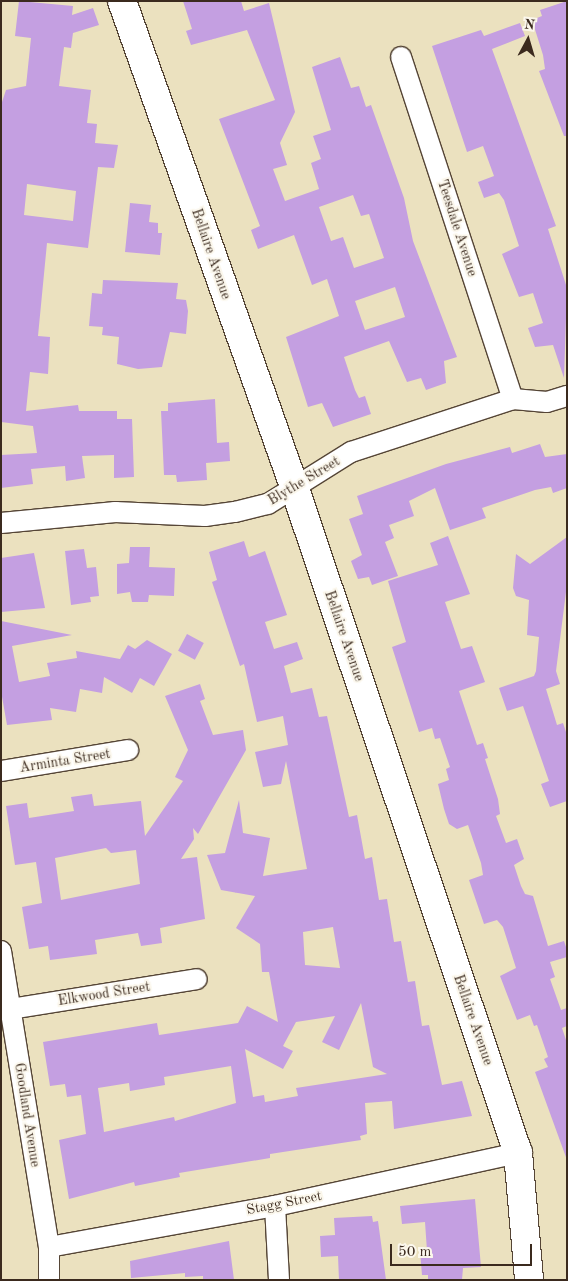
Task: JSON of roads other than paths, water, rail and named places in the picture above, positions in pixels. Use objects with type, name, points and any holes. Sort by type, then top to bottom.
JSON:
[{"type":"street","name":"Bellaire Avenue","points":[[122,1],[294,489],[518,1153],[529,1280]]},
{"type":"street","name":"Teesdale Avenue","points":[[402,57],[513,399]]},
{"type":"street","name":"Blythe Street","points":[[1,524],[115,512],[205,516],[268,504],[351,452],[513,399],[547,402],[567,396]]},
{"type":"street","name":"Arminta Street","points":[[1,771],[128,750]]},
{"type":"street","name":"Goodland Avenue","points":[[1,951],[49,1247],[49,1280]]},
{"type":"street","name":"Elkwood Street","points":[[10,1009],[198,979]]},
{"type":"street","name":"Stagg Street","points":[[49,1247],[274,1206],[518,1153]]},
{"type":"street","points":[[274,1206],[279,1280]]}]
